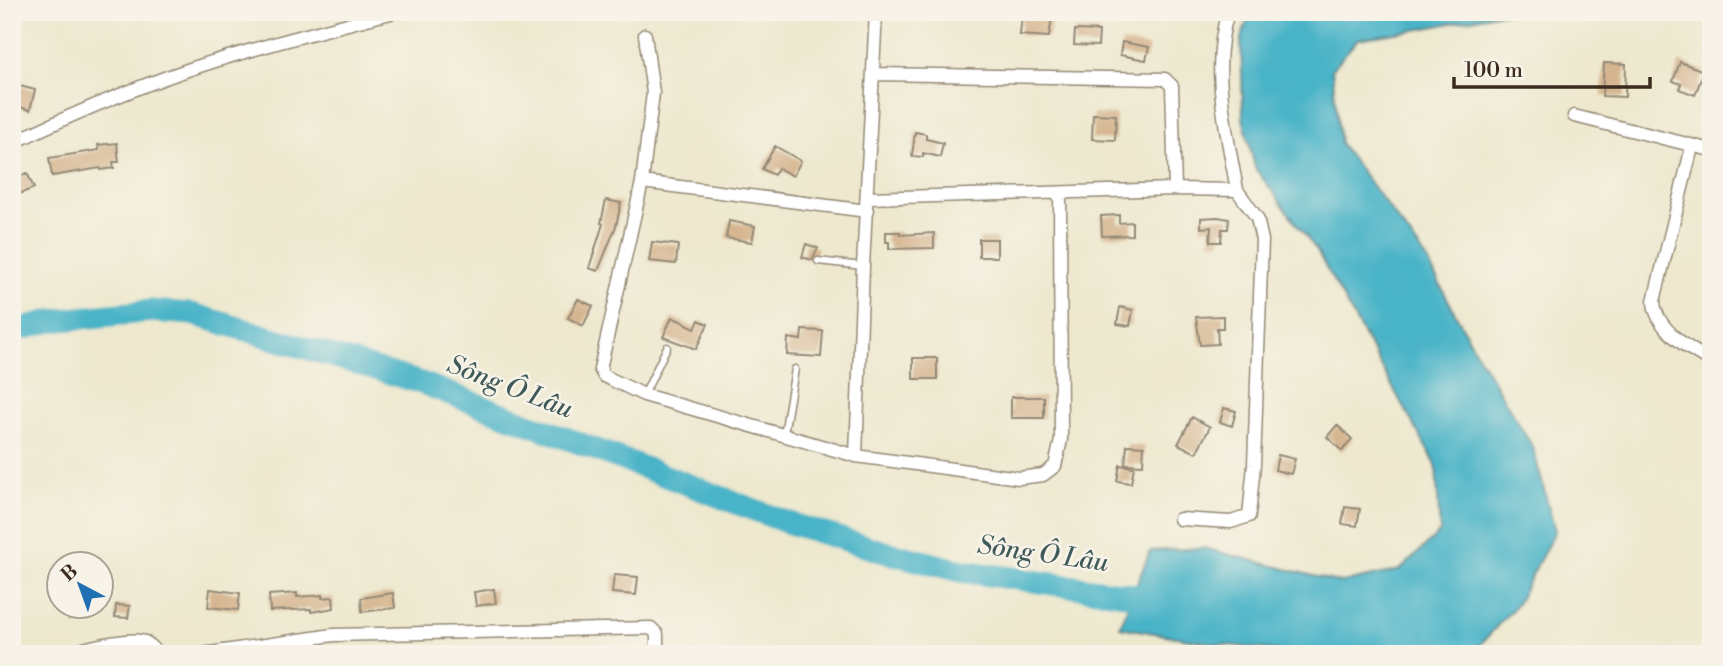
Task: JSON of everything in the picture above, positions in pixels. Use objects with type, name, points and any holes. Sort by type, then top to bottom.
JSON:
[{"type":"street","points":[[12,142],[210,62],[394,12]]},
{"type":"street","points":[[856,456],[876,12]]},
{"type":"street","points":[[1180,519],[1231,522],[1249,516],[1254,466],[1262,240],[1257,218],[1237,190],[1220,67],[1221,32],[1228,12]]},
{"type":"street","points":[[645,35],[653,93],[642,182],[600,369],[604,376],[644,395],[856,456],[1018,478],[1042,475],[1055,466],[1061,440],[1060,193]]},
{"type":"street","points":[[875,74],[1166,79],[1172,86],[1175,189]]},
{"type":"street","points":[[1574,116],[1711,150]]},
{"type":"street","points":[[1692,146],[1654,307],[1660,320],[1682,343],[1711,361]]},
{"type":"street","points":[[642,182],[868,205],[1060,193],[1237,190]]},
{"type":"street","points":[[203,654],[333,635],[651,628],[657,634],[657,654]]},
{"type":"street","points":[[66,654],[97,645],[139,640],[158,654]]},
{"type":"lane","points":[[818,261],[863,266]]},
{"type":"lane","points":[[644,395],[667,347]]},
{"type":"lane","points":[[784,434],[795,369]]},
{"type":"water","points":[[1251,12],[1519,12],[1358,39],[1332,69],[1340,143],[1425,256],[1474,349],[1533,448],[1555,531],[1517,604],[1472,654],[1307,654],[1211,643],[1120,627],[1150,551],[1204,548],[1341,583],[1400,570],[1440,532],[1436,465],[1317,251],[1255,168],[1243,118],[1241,38]]},
{"type":"building","points":[[1022,13],[1052,16],[1049,37],[1020,35]]},
{"type":"building","points":[[1075,30],[1099,31],[1098,46],[1074,45]]},
{"type":"building","points":[[1122,42],[1149,47],[1146,60],[1120,55]]},
{"type":"building","points":[[1680,62],[1704,71],[1695,95],[1679,89],[1681,84],[1673,81]]},
{"type":"building","points":[[1604,63],[1626,64],[1625,97],[1602,96]]},
{"type":"building","points":[[20,86],[35,90],[30,110],[12,105],[12,95],[17,96]]},
{"type":"building","points":[[1093,114],[1116,115],[1115,140],[1092,139]]},
{"type":"building","points":[[915,132],[926,134],[926,139],[943,143],[940,157],[923,153],[923,157],[912,156]]},
{"type":"building","points":[[117,143],[119,162],[113,162],[114,168],[52,176],[49,158],[99,150],[98,145]]},
{"type":"building","points":[[775,146],[801,161],[793,176],[778,168],[774,175],[762,169]]},
{"type":"building","points":[[27,173],[34,188],[12,197],[12,180]]},
{"type":"building","points":[[606,200],[621,203],[616,226],[598,271],[589,268],[603,224],[601,223]]},
{"type":"building","points":[[1119,215],[1119,223],[1132,222],[1132,235],[1102,236],[1101,216]]},
{"type":"building","points":[[1201,218],[1229,219],[1228,229],[1222,229],[1221,242],[1210,242],[1211,227],[1201,228]]},
{"type":"building","points":[[729,221],[755,226],[752,242],[726,238]]},
{"type":"building","points":[[886,232],[900,232],[900,235],[934,233],[934,248],[889,249]]},
{"type":"building","points":[[979,239],[997,239],[997,257],[979,257]]},
{"type":"building","points":[[652,242],[678,245],[676,264],[649,261]]},
{"type":"building","points":[[806,244],[818,248],[812,260],[802,257]]},
{"type":"building","points":[[578,299],[593,306],[583,326],[568,318]]},
{"type":"building","points":[[1120,307],[1133,310],[1130,326],[1117,324]]},
{"type":"building","points":[[1223,316],[1223,328],[1217,328],[1218,344],[1200,345],[1196,317]]},
{"type":"building","points":[[672,317],[695,328],[699,320],[708,324],[696,349],[663,337]]},
{"type":"building","points":[[802,330],[823,331],[821,357],[787,355],[788,338],[801,340]]},
{"type":"building","points":[[913,358],[937,358],[937,379],[913,379]]},
{"type":"building","points":[[1011,397],[1044,397],[1044,418],[1011,418]]},
{"type":"building","points":[[1224,408],[1236,411],[1232,426],[1220,422]]},
{"type":"building","points":[[1192,417],[1210,427],[1196,453],[1178,444]]},
{"type":"building","points":[[1337,425],[1352,439],[1342,451],[1327,437]]},
{"type":"building","points":[[1127,445],[1144,446],[1143,465],[1125,464]]},
{"type":"building","points":[[1278,455],[1295,459],[1291,474],[1275,470]]},
{"type":"building","points":[[1120,465],[1134,467],[1131,483],[1117,481]]},
{"type":"building","points":[[1345,507],[1360,509],[1357,526],[1342,524]]},
{"type":"building","points":[[614,575],[638,577],[636,595],[612,593]]},
{"type":"building","points":[[210,589],[240,593],[238,610],[208,607]]},
{"type":"building","points":[[494,589],[496,603],[476,606],[474,592]]},
{"type":"building","points":[[297,593],[297,597],[333,597],[334,608],[311,612],[311,609],[270,611],[269,595]]},
{"type":"building","points":[[393,593],[395,608],[362,612],[361,598]]},
{"type":"building","points":[[116,605],[130,606],[128,618],[116,617]]},
{"type":"waterway","name":"Sông Ô Lâu","points":[[12,331],[51,321],[151,311],[192,314],[419,382],[786,522],[881,551],[961,571],[1162,599]]}]
